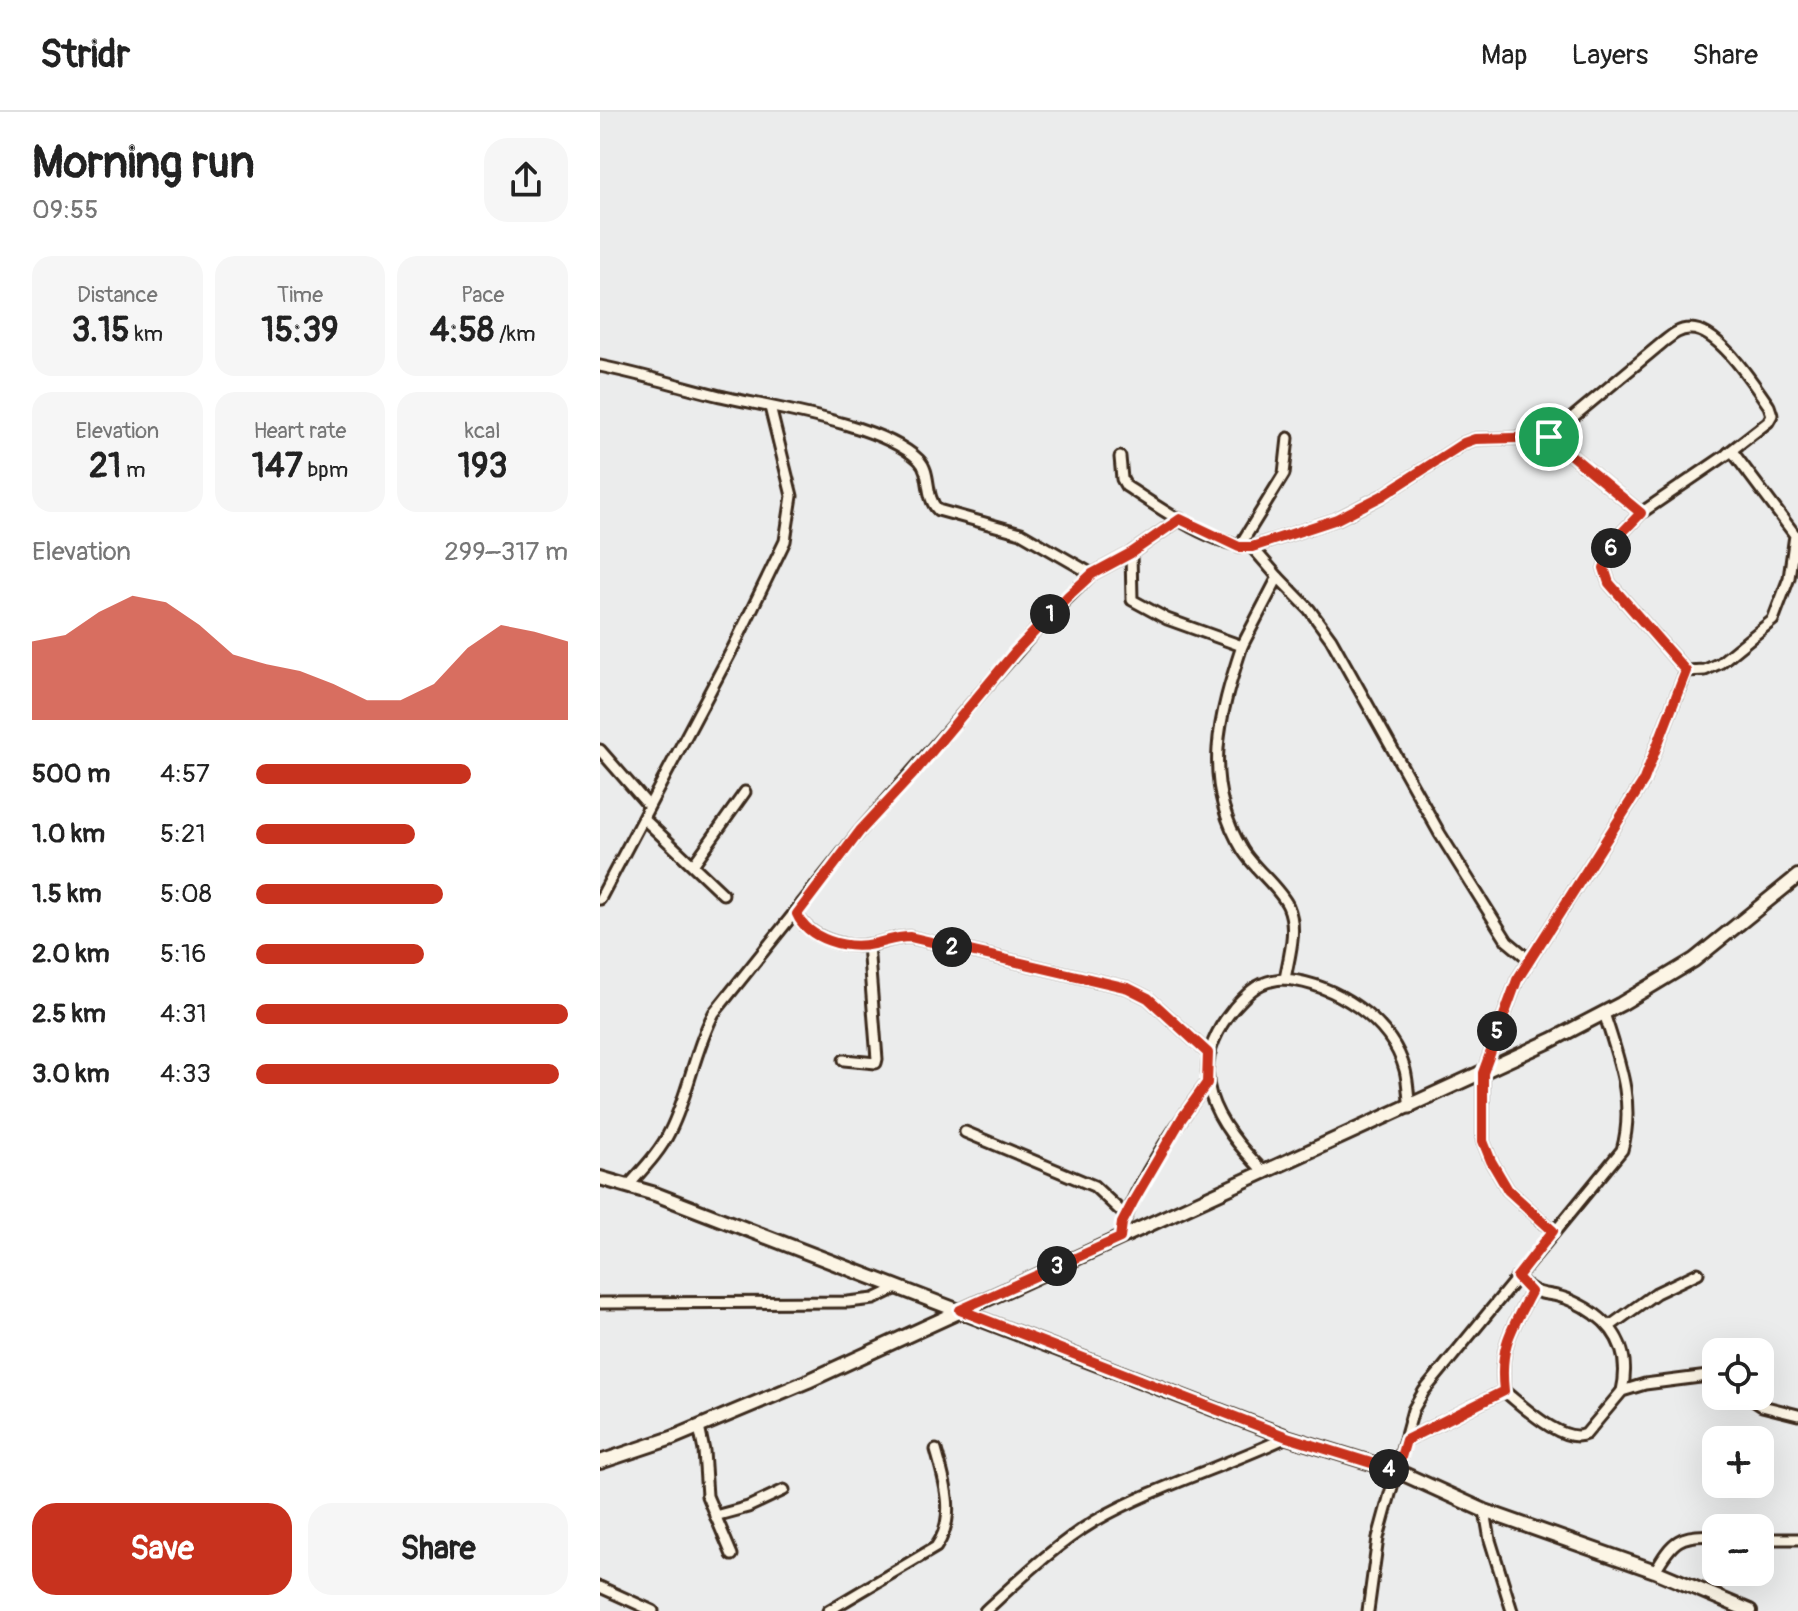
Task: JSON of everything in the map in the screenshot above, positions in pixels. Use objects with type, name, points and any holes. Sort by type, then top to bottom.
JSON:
[{"type":"street","points":[[1120,457],[1122,479],[1126,486],[1180,519],[1239,547],[1252,547],[1337,519],[1382,496],[1464,443],[1475,439],[1549,437],[1662,343],[1679,331],[1693,328],[1720,343],[1769,406],[1772,415],[1768,422],[1728,453],[1641,513],[1616,539],[1604,568],[1609,583],[1686,671]]},
{"type":"street","points":[[600,366],[837,423],[885,440],[918,459],[925,468],[931,504],[938,510],[1021,533],[1092,574]]},
{"type":"street","points":[[600,899],[734,646],[785,541],[792,496],[770,407]]},
{"type":"street","points":[[1549,437],[1641,513]]},
{"type":"street","points":[[1239,547],[1284,474],[1288,438]]},
{"type":"street","points":[[1686,671],[1705,670],[1720,663],[1773,620],[1789,578],[1797,536],[1732,451],[1728,453]]},
{"type":"street","points":[[628,1186],[655,1155],[671,1130],[700,1039],[714,1013],[797,914],[860,831],[1042,623],[1092,574],[1131,553],[1180,519]]},
{"type":"street","points":[[1252,547],[1309,609],[1331,639],[1448,847],[1507,941],[1530,960]]},
{"type":"street","points":[[1131,553],[1129,589],[1132,600],[1167,619],[1242,646]]},
{"type":"street","points":[[1278,577],[1242,646],[1226,695],[1215,767],[1224,806],[1241,847],[1287,903],[1292,921],[1292,938],[1285,979]]},
{"type":"street","points":[[1553,1231],[1508,1190],[1491,1161],[1483,1141],[1483,1073],[1517,980],[1643,782],[1686,671]]},
{"type":"street","points":[[600,750],[648,805]]},
{"type":"street","points":[[693,865],[745,792]]},
{"type":"street","points":[[644,819],[723,894]]},
{"type":"street","points":[[600,1462],[699,1427],[1483,1073],[1604,1013],[1694,960],[1798,876]]},
{"type":"street","points":[[797,914],[803,927],[827,940],[868,945],[892,937],[910,937],[1128,988],[1148,998],[1208,1053]]},
{"type":"street","points":[[844,1060],[876,1063],[877,1059],[868,945]]},
{"type":"street","points":[[1265,1173],[1221,1122],[1207,1083],[1208,1053],[1225,1019],[1251,989],[1269,979],[1308,981],[1359,1007],[1383,1030],[1396,1048],[1405,1069],[1410,1108]]},
{"type":"street","points":[[1368,1611],[1378,1538],[1413,1410],[1424,1391],[1622,1150],[1627,1132],[1627,1092],[1604,1013]]},
{"type":"street","points":[[1120,1238],[1126,1216],[1182,1118],[1207,1083]]},
{"type":"street","points":[[965,1132],[1094,1186],[1126,1216]]},
{"type":"street","points":[[600,1178],[899,1287],[1287,1437],[1397,1471],[1485,1511],[1655,1571],[1750,1611]]},
{"type":"street","points":[[1610,1326],[1656,1293],[1698,1273]]},
{"type":"street","points":[[1517,1277],[1531,1292],[1571,1300],[1610,1326],[1624,1353],[1627,1372],[1622,1391],[1586,1434],[1578,1438],[1569,1437],[1540,1419],[1504,1391],[1502,1369],[1506,1338],[1531,1292]]},
{"type":"street","points":[[600,1303],[848,1302],[874,1299],[899,1287]]},
{"type":"street","points":[[1622,1391],[1645,1384],[1702,1377]]},
{"type":"street","points":[[1406,1440],[1504,1391]]},
{"type":"street","points":[[1774,1409],[1798,1415]]},
{"type":"street","points":[[699,1427],[707,1496],[732,1555]]},
{"type":"street","points":[[985,1611],[1055,1549],[1093,1523],[1135,1500],[1239,1460],[1287,1437]]},
{"type":"street","points":[[828,1611],[936,1547],[942,1539],[946,1528],[948,1494],[936,1450]]},
{"type":"street","points":[[715,1516],[748,1507],[784,1490]]},
{"type":"street","points":[[1485,1511],[1490,1540],[1512,1611]]},
{"type":"street","points":[[1655,1571],[1668,1548],[1678,1540],[1702,1536]]},
{"type":"street","points":[[1774,1539],[1798,1539]]},
{"type":"street","points":[[600,1587],[653,1611]]},
{"type":"route","points":[[1549,437],[1641,513],[1616,539],[1604,568],[1609,583],[1686,671],[1643,782],[1517,980],[1483,1073],[1483,1141],[1491,1161],[1508,1190],[1553,1231],[1517,1277],[1531,1292],[1506,1338],[1502,1355],[1504,1391],[1406,1440],[1397,1471],[1287,1437],[960,1310],[1120,1238],[1122,1223],[1134,1200],[1182,1118],[1207,1083],[1208,1053],[1148,998],[1128,988],[910,937],[892,937],[857,946],[827,940],[803,927],[797,914],[860,831],[913,774],[1015,652],[1092,574],[1131,553],[1180,519],[1239,547],[1252,547],[1337,519],[1382,496],[1464,443],[1475,439],[1549,437]]}]
